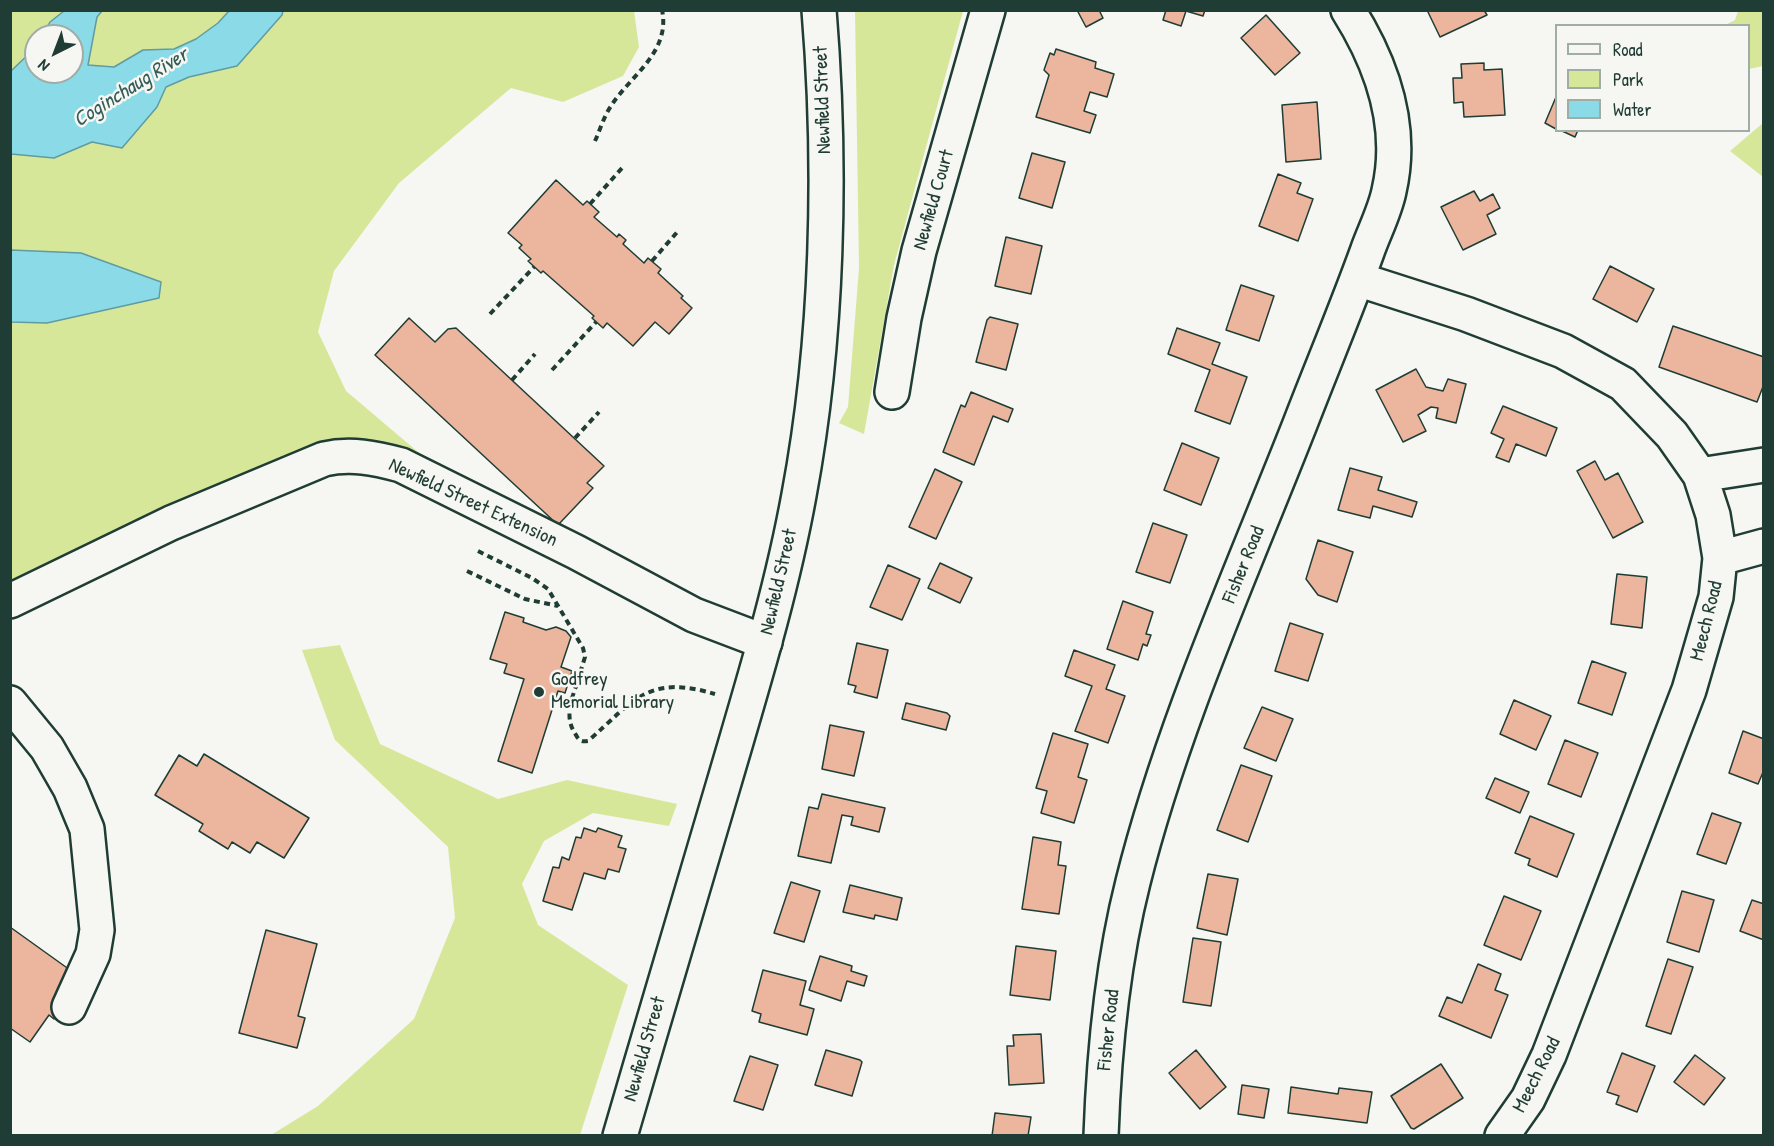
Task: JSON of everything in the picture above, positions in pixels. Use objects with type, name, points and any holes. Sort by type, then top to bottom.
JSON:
[{"type":"street","name":"Newfield Street","points":[[620,1136],[765,642],[785,566],[800,493],[811,417],[824,257],[824,64],[819,10]]},
{"type":"street","name":"Newfield Court","points":[[892,392],[904,318],[919,251],[988,10]]},
{"type":"street","name":"Fisher Road","points":[[1101,1136],[1113,986],[1132,884],[1157,796],[1189,706],[1357,279],[1389,191],[1394,153],[1393,124],[1386,90],[1376,59],[1348,10]]},
{"type":"street","name":"Meech Road","points":[[1357,279],[1466,314],[1563,351],[1623,384],[1672,435],[1701,475],[1713,515],[1720,558],[1716,597],[1689,690],[1550,1055],[1528,1099],[1502,1136]]},
{"type":"street","name":"Newfield Street Extension","points":[[10,601],[171,523],[324,459],[343,455],[383,460],[401,465],[576,552],[694,615],[765,642]]},
{"type":"street","points":[[1701,475],[1764,465]]},
{"type":"street","points":[[1720,558],[1764,546]]},
{"type":"street","points":[[10,703],[47,748],[70,788],[87,829],[97,930],[93,954],[69,1006]]},
{"type":"path","points":[[595,141],[610,107],[649,61],[660,42],[663,28],[662,10]]},
{"type":"path","points":[[590,204],[622,168]]},
{"type":"path","points":[[652,261],[679,230]]},
{"type":"path","points":[[490,314],[534,267]]},
{"type":"path","points":[[552,370],[596,322]]},
{"type":"path","points":[[512,380],[535,354]]},
{"type":"path","points":[[575,438],[599,412]]},
{"type":"path","points":[[478,551],[532,578],[548,589],[583,648],[585,657],[568,715],[578,739],[583,742],[588,741],[649,691],[670,686],[698,689],[715,694]]},
{"type":"path","points":[[467,571],[525,599],[558,606]]},
{"type":"path","points":[[569,681],[577,683]]},
{"type":"green space","points":[[11,11],[634,11],[639,47],[623,76],[563,102],[511,88],[399,183],[334,271],[318,332],[346,391],[431,463],[361,440],[11,584]]},
{"type":"green space","points":[[855,11],[963,11],[894,265],[864,434],[839,423],[848,407],[859,268]]},
{"type":"green space","points":[[1738,11],[1763,11],[1763,66],[1750,69],[1750,24],[1727,24],[1735,20]]},
{"type":"green space","points":[[1763,123],[1763,177],[1730,151]]},
{"type":"green space","points":[[340,645],[380,744],[498,799],[567,780],[677,804],[669,826],[593,813],[544,841],[522,884],[538,925],[628,985],[580,1135],[271,1135],[318,1106],[414,1019],[455,918],[448,847],[335,740],[302,650]]},
{"type":"water","name":"Coginchaug River","points":[[64,11],[102,11],[97,17],[88,65],[114,67],[143,50],[174,49],[196,39],[218,23],[229,11],[283,11],[237,66],[189,77],[166,87],[157,107],[122,148],[92,142],[54,158],[11,154],[11,71],[24,59],[24,84],[84,84],[84,24],[49,24]]},
{"type":"water","points":[[11,250],[81,253],[161,282],[159,298],[47,323],[11,322]]},
{"type":"building","points":[[1077,10],[1099,10],[1103,18],[1086,27]]},
{"type":"building","points":[[1166,10],[1205,10],[1203,16],[1186,11],[1181,26],[1163,20]]},
{"type":"building","points":[[1427,10],[1484,10],[1487,15],[1440,37]]},
{"type":"building","points":[[1266,15],[1300,53],[1275,75],[1241,38]]},
{"type":"building","points":[[1056,49],[1096,62],[1095,68],[1114,74],[1107,97],[1090,92],[1084,111],[1096,115],[1090,133],[1036,117],[1049,75],[1044,70],[1050,53],[1054,55]]},
{"type":"building","points":[[1484,63],[1484,70],[1502,69],[1505,115],[1464,117],[1463,102],[1454,103],[1453,78],[1462,78],[1461,64]]},
{"type":"building","points":[[1555,99],[1555,128],[1545,123]]},
{"type":"building","points":[[1317,102],[1321,159],[1286,162],[1282,105]]},
{"type":"building","points":[[1564,132],[1577,132],[1575,137]]},
{"type":"building","points":[[1032,153],[1065,162],[1052,208],[1019,198]]},
{"type":"building","points":[[1278,174],[1301,183],[1297,193],[1313,199],[1298,241],[1259,226]]},
{"type":"building","points":[[556,180],[583,205],[587,201],[599,212],[594,217],[617,237],[619,234],[626,240],[623,244],[644,263],[648,258],[661,269],[658,273],[683,296],[681,298],[692,308],[669,334],[655,322],[633,346],[607,323],[603,328],[592,318],[594,316],[543,271],[541,273],[528,261],[531,259],[519,248],[522,245],[508,233]]},
{"type":"building","points":[[1474,191],[1480,201],[1493,194],[1500,208],[1487,215],[1496,234],[1463,250],[1441,207]]},
{"type":"building","points":[[1006,237],[1042,246],[1031,294],[995,286]]},
{"type":"building","points":[[1610,266],[1654,289],[1637,322],[1593,299]]},
{"type":"building","points":[[1241,285],[1274,296],[1259,341],[1226,330]]},
{"type":"building","points":[[990,317],[1018,324],[1006,370],[976,362],[987,320]]},
{"type":"building","points":[[409,318],[435,342],[448,329],[456,328],[604,466],[587,483],[593,488],[558,525],[375,355]]},
{"type":"building","points":[[1673,326],[1764,357],[1764,384],[1757,402],[1659,367]]},
{"type":"building","points":[[1177,328],[1220,343],[1212,364],[1247,377],[1230,424],[1195,411],[1210,370],[1168,354]]},
{"type":"building","points":[[1416,369],[1426,387],[1443,391],[1448,379],[1466,384],[1456,423],[1436,418],[1438,408],[1431,407],[1418,415],[1426,431],[1403,442],[1376,390]]},
{"type":"building","points":[[971,392],[1013,409],[1008,422],[993,416],[974,465],[943,452],[961,405],[965,407]]},
{"type":"building","points":[[1503,406],[1557,428],[1546,456],[1516,444],[1509,462],[1496,457],[1504,439],[1491,433]]},
{"type":"building","points":[[1182,443],[1219,458],[1201,505],[1164,490]]},
{"type":"building","points":[[1595,461],[1605,480],[1618,473],[1643,522],[1613,538],[1577,471]]},
{"type":"building","points":[[1350,468],[1382,477],[1378,490],[1417,502],[1412,517],[1373,506],[1370,518],[1338,510]]},
{"type":"building","points":[[935,469],[962,482],[936,539],[909,527]]},
{"type":"building","points":[[1153,523],[1187,535],[1170,583],[1136,572]]},
{"type":"building","points":[[1318,540],[1353,552],[1337,602],[1318,595],[1306,579]]},
{"type":"building","points":[[940,563],[972,578],[960,603],[928,588]]},
{"type":"building","points":[[888,565],[920,579],[902,620],[870,607]]},
{"type":"building","points":[[1617,574],[1647,577],[1642,628],[1611,624]]},
{"type":"building","points":[[1123,601],[1153,612],[1146,634],[1151,635],[1147,646],[1143,644],[1138,660],[1107,649]]},
{"type":"building","name":"Godfrey Memorial Library","points":[[505,612],[524,618],[523,622],[546,630],[556,627],[566,631],[571,637],[561,667],[572,671],[565,693],[558,691],[532,773],[498,761],[524,679],[504,673],[507,664],[490,659]]},
{"type":"building","points":[[1290,623],[1323,634],[1308,681],[1275,671]]},
{"type":"building","points":[[857,643],[888,650],[877,698],[854,692],[856,686],[848,684]]},
{"type":"building","points":[[1074,650],[1115,665],[1106,689],[1125,696],[1108,743],[1075,731],[1092,686],[1065,676]]},
{"type":"building","points":[[1592,661],[1626,673],[1612,715],[1578,703]]},
{"type":"building","points":[[1514,700],[1551,716],[1536,750],[1500,734]]},
{"type":"building","points":[[906,703],[947,713],[950,716],[946,730],[902,719]]},
{"type":"building","points":[[1262,707],[1293,719],[1276,761],[1244,748]]},
{"type":"building","points":[[830,725],[864,732],[854,776],[822,769]]},
{"type":"building","points":[[1743,731],[1764,739],[1764,770],[1758,784],[1729,773]]},
{"type":"building","points":[[1053,733],[1088,744],[1078,777],[1087,780],[1074,823],[1041,813],[1047,791],[1036,788]]},
{"type":"building","points":[[1565,740],[1598,753],[1581,797],[1548,784]]},
{"type":"building","points":[[204,754],[309,818],[284,858],[257,842],[250,853],[232,842],[228,849],[199,831],[203,824],[155,795],[179,755],[197,766]]},
{"type":"building","points":[[1241,765],[1272,776],[1248,842],[1217,830]]},
{"type":"building","points":[[1495,778],[1529,792],[1520,813],[1486,798]]},
{"type":"building","points":[[822,794],[885,808],[879,832],[851,825],[853,817],[842,815],[831,863],[798,856],[809,807],[818,809]]},
{"type":"building","points":[[1712,813],[1741,823],[1726,864],[1697,854]]},
{"type":"building","points":[[1530,816],[1574,834],[1557,877],[1528,865],[1530,859],[1515,853]]},
{"type":"building","points":[[584,828],[596,832],[598,828],[622,836],[618,847],[626,849],[619,872],[608,869],[605,879],[584,873],[572,910],[543,901],[553,867],[559,868],[562,857],[569,860],[576,837],[581,838]]},
{"type":"building","points":[[1033,837],[1061,842],[1058,865],[1066,866],[1059,914],[1022,909]]},
{"type":"building","points":[[1208,874],[1238,879],[1227,935],[1197,928]]},
{"type":"building","points":[[791,882],[820,891],[804,942],[774,933]]},
{"type":"building","points":[[850,885],[902,898],[897,920],[875,915],[874,919],[843,912]]},
{"type":"building","points":[[1682,891],[1714,900],[1699,952],[1667,942]]},
{"type":"building","points":[[1504,896],[1541,911],[1521,960],[1484,945]]},
{"type":"building","points":[[1752,900],[1764,904],[1764,940],[1740,931]]},
{"type":"building","points":[[10,927],[77,975],[54,1019],[49,1015],[30,1042],[10,1028]]},
{"type":"building","points":[[266,930],[317,944],[298,1016],[305,1018],[297,1048],[239,1033]]},
{"type":"building","points":[[1193,938],[1221,942],[1211,1006],[1183,1002]]},
{"type":"building","points":[[1016,946],[1056,951],[1050,1000],[1010,995]]},
{"type":"building","points":[[820,956],[852,966],[851,971],[867,976],[864,986],[847,981],[841,1001],[809,990]]},
{"type":"building","points":[[1668,959],[1693,967],[1671,1034],[1646,1026]]},
{"type":"building","points":[[1478,964],[1501,974],[1495,990],[1508,995],[1491,1038],[1439,1016],[1447,997],[1462,1003]]},
{"type":"building","points":[[763,970],[806,981],[800,1005],[814,1009],[807,1035],[759,1022],[761,1014],[752,1011]]},
{"type":"building","points":[[1041,1034],[1044,1083],[1009,1085],[1007,1046],[1014,1046],[1013,1035]]},
{"type":"building","points":[[826,1050],[862,1062],[852,1096],[815,1085]]},
{"type":"building","points":[[1196,1050],[1226,1087],[1200,1109],[1169,1073]]},
{"type":"building","points":[[1622,1053],[1655,1066],[1637,1112],[1616,1104],[1619,1096],[1607,1092]]},
{"type":"building","points":[[1695,1055],[1725,1078],[1704,1105],[1674,1082]]},
{"type":"building","points":[[750,1056],[778,1065],[763,1110],[734,1101]]},
{"type":"building","points":[[1441,1064],[1463,1098],[1414,1129],[1411,1128],[1391,1096]]},
{"type":"building","points":[[1242,1085],[1269,1089],[1264,1118],[1238,1114]]},
{"type":"building","points":[[1291,1087],[1338,1094],[1339,1088],[1372,1092],[1367,1123],[1288,1113]]},
{"type":"building","points":[[995,1113],[1031,1117],[1028,1136],[992,1136]]},
{"type":"place","name":"Godfrey Memorial Library","points":[[539,692]]}]
